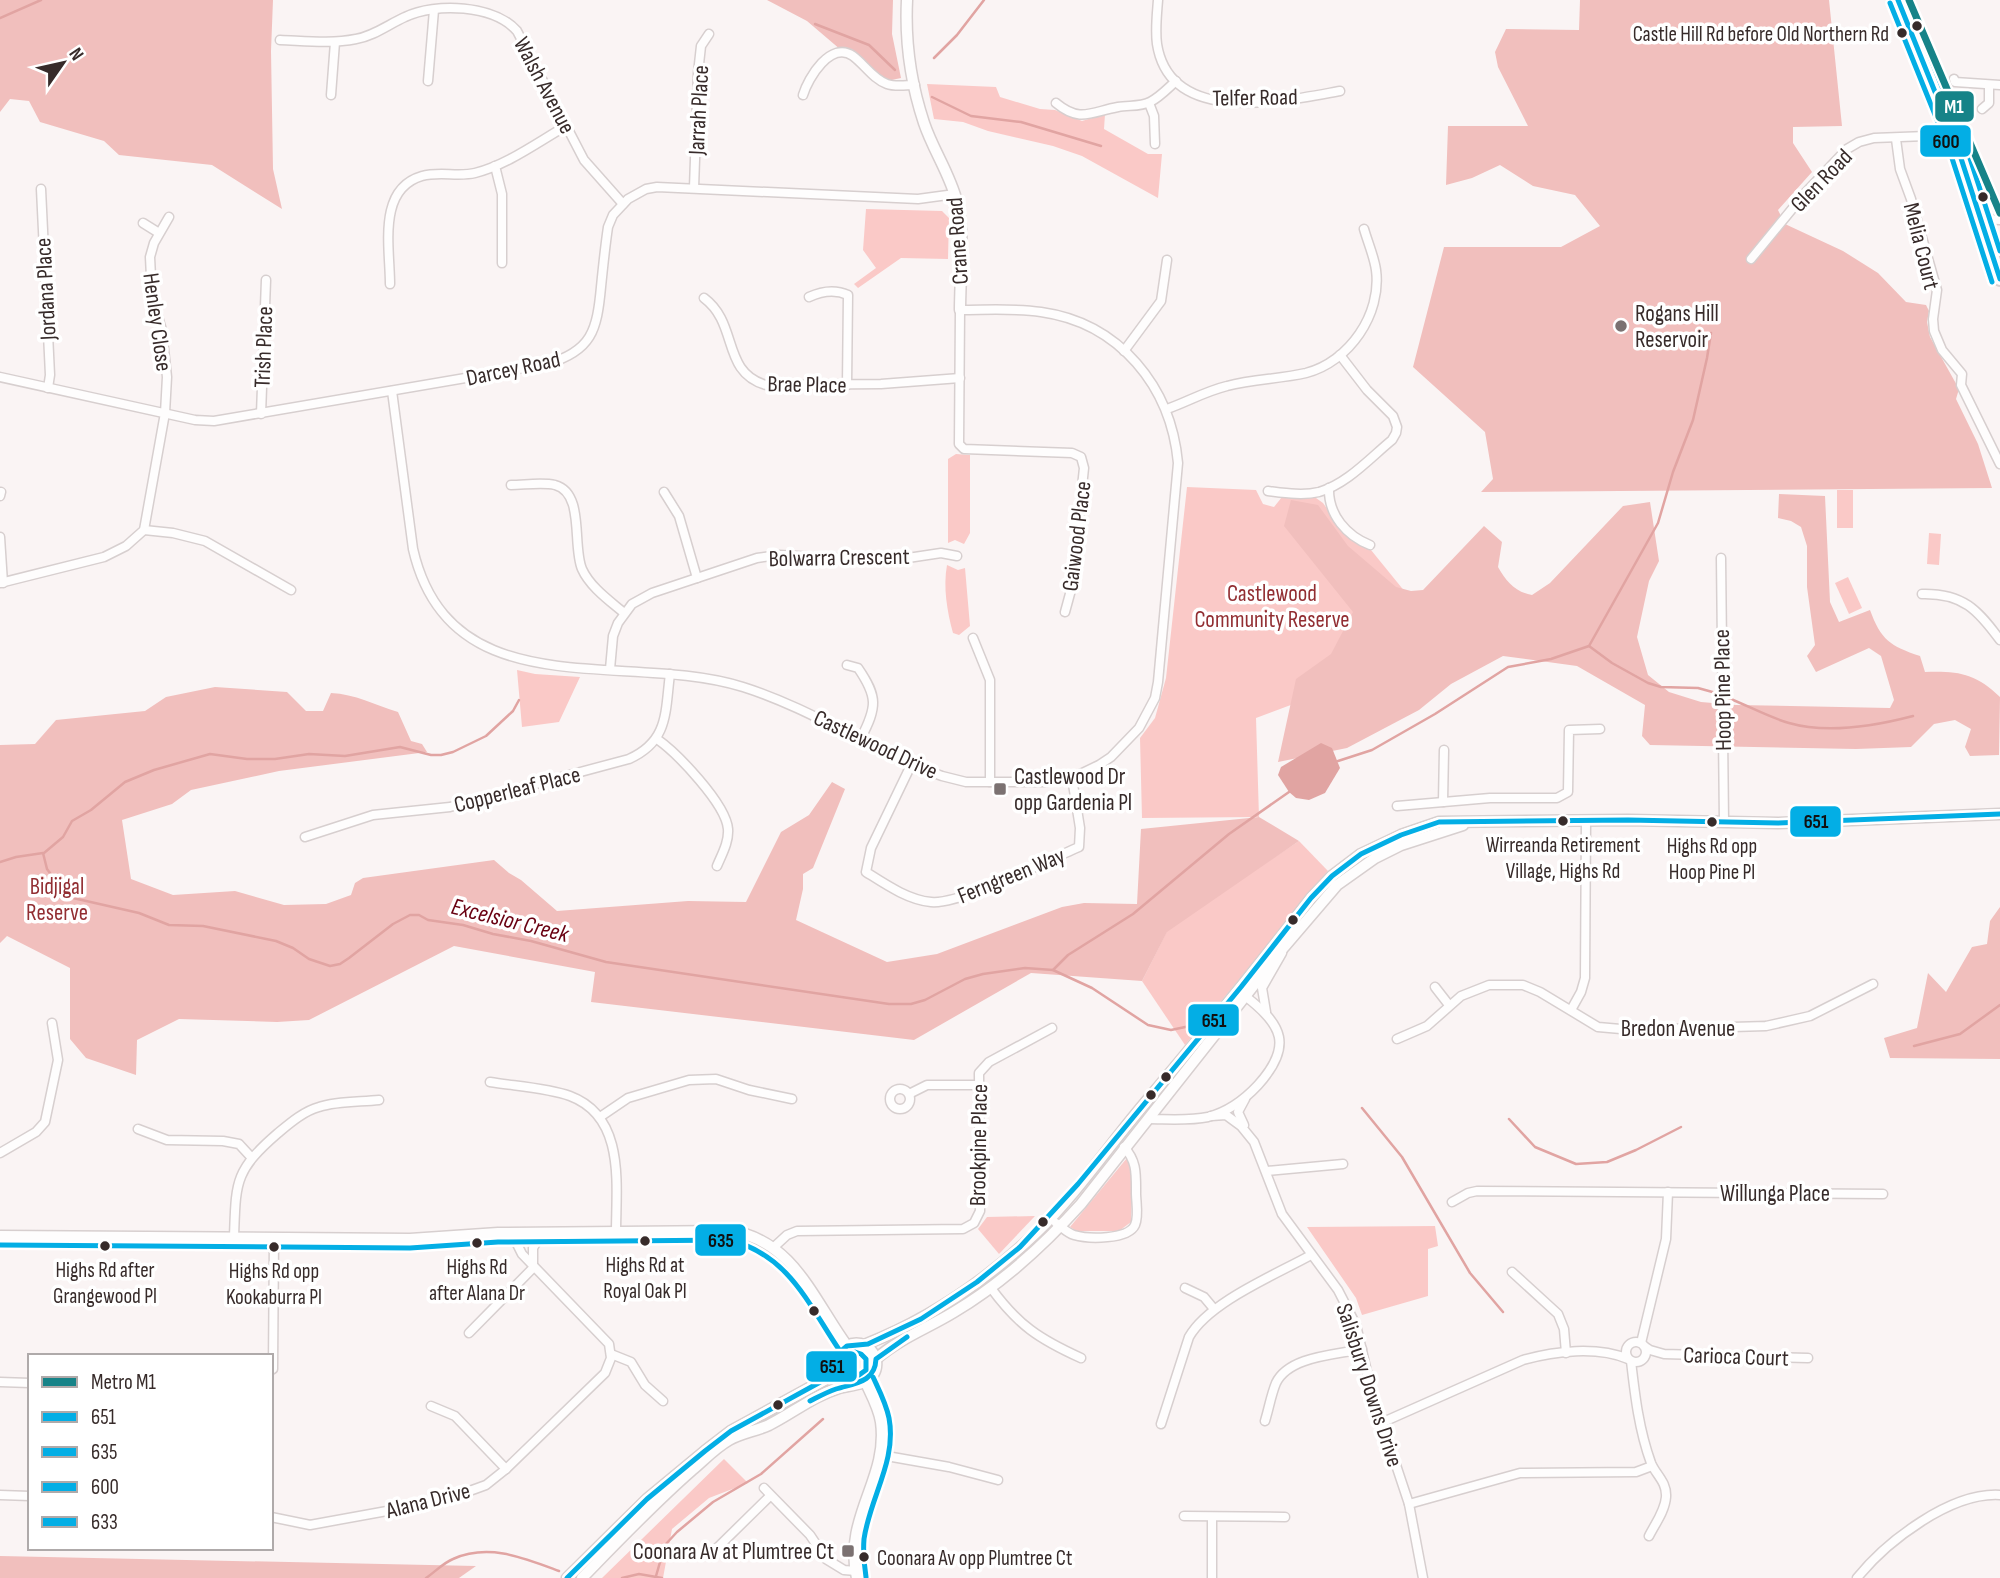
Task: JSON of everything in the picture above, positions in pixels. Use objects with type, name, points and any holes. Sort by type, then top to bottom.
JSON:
[{"type":"main road","points":[[1898,0],[1953,135],[2000,279]]},
{"type":"street","name":"Crane Road","points":[[907,0],[907,38],[924,122],[955,194],[960,217],[960,447]]},
{"type":"street","points":[[1056,103],[1066,112],[1077,116],[1088,115],[1149,103],[1176,81],[1165,66],[1157,44],[1158,0]]},
{"type":"street","name":"Walsh Avenue","points":[[280,40],[335,42],[359,39],[421,11],[463,8],[501,17],[517,31],[590,169],[623,204]]},
{"type":"street","points":[[428,81],[434,10]]},
{"type":"street","name":"Jarrah Place","points":[[694,188],[698,73],[701,46],[709,34]]},
{"type":"street","points":[[331,95],[335,42]]},
{"type":"street","points":[[803,95],[810,78],[822,62],[839,53],[854,56],[886,84],[915,85]]},
{"type":"street","points":[[1954,79],[1955,82],[2000,85]]},
{"type":"street","name":"Telfer Road","points":[[1176,81],[1202,98],[1220,102],[1272,102],[1340,91]]},
{"type":"street","points":[[1982,109],[1989,103],[1989,85]]},
{"type":"street","points":[[1149,103],[1154,116],[1155,144]]},
{"type":"street","points":[[390,284],[389,215],[392,204],[403,187],[423,176],[464,175],[495,166],[566,126]]},
{"type":"street","name":"Glen Road","points":[[1751,259],[1806,192],[1847,149],[1874,138],[1953,135]]},
{"type":"street","name":"Melia Court","points":[[1896,139],[1900,169],[1937,290],[1934,331],[1942,349],[1962,374],[1961,385],[2000,464]]},
{"type":"street","points":[[495,166],[502,194],[502,263]]},
{"type":"street","points":[[623,204],[646,189],[694,188],[918,199],[955,194]]},
{"type":"street","name":"Jordana Place","points":[[41,189],[50,375],[48,388]]},
{"type":"street","name":"Darcey Road","points":[[0,377],[195,420],[214,421],[562,360],[583,347],[596,325],[608,227],[613,215],[623,204]]},
{"type":"street","name":"Henley Close","points":[[144,530],[165,413],[167,377],[162,330],[152,297],[150,264],[152,248],[169,217]]},
{"type":"street","points":[[1982,219],[2000,220]]},
{"type":"street","points":[[143,223],[159,233]]},
{"type":"street","points":[[1167,409],[1226,386],[1307,372],[1339,355],[1364,327],[1375,299],[1376,272],[1364,229]]},
{"type":"street","points":[[1124,351],[1161,301],[1167,260]]},
{"type":"street","name":"Trish Place","points":[[261,414],[266,280]]},
{"type":"street","points":[[809,297],[834,291],[848,295],[847,385]]},
{"type":"street","name":"Brae Place","points":[[704,298],[716,307],[723,320],[737,364],[751,380],[765,385],[847,385],[960,377]]},
{"type":"street","name":"Castlewood Drive","points":[[392,391],[413,549],[424,584],[440,610],[475,641],[508,657],[539,664],[670,674],[715,680],[761,693],[798,707],[912,763],[966,782],[1045,782],[1072,778],[1099,765],[1121,749],[1139,728],[1155,698],[1161,664],[1177,494],[1177,446],[1167,409],[1148,376],[1124,351],[1095,330],[1060,316],[1025,310],[960,310]]},
{"type":"street","points":[[1268,491],[1311,493],[1329,488],[1345,480],[1392,440],[1396,433],[1393,416],[1367,390],[1339,355]]},
{"type":"street","name":"Gaiwood Place","points":[[960,447],[1072,453],[1081,457],[1084,468],[1071,590],[1065,612]]},
{"type":"street","points":[[511,485],[555,485],[568,492],[573,502],[579,562],[584,573],[606,598],[624,613],[613,636],[610,669]]},
{"type":"street","points":[[1329,488],[1329,500],[1345,530],[1352,537],[1370,545]]},
{"type":"street","points":[[664,492],[679,516],[697,578]]},
{"type":"street","points":[[0,537],[2,583],[104,557],[126,547],[144,530],[173,533],[205,541],[291,590]]},
{"type":"street","name":"Bolwarra Crescent","points":[[624,613],[641,598],[769,556],[875,561],[941,554],[957,556]]},
{"type":"street","name":"Hoop Pine Place","points":[[1721,558],[1724,822]]},
{"type":"street","points":[[1922,594],[1938,594],[1974,608],[2000,640]]},
{"type":"street","points":[[973,638],[990,680],[990,782]]},
{"type":"street","points":[[848,665],[860,663],[874,701],[872,715],[861,738]]},
{"type":"street","points":[[670,674],[664,720],[657,739],[686,764],[725,816],[729,832],[717,866]]},
{"type":"street","points":[[1397,806],[1490,798],[1565,796],[1568,792],[1569,730],[1600,729]]},
{"type":"street","name":"Copperleaf Place","points":[[305,837],[373,816],[450,807],[555,780],[629,759],[640,754],[657,739]]},
{"type":"street","points":[[1443,802],[1444,750]]},
{"type":"street","name":"Ferngreen Way","points":[[912,763],[871,848],[866,872],[919,900],[940,902],[958,898],[1079,847],[1080,828],[1072,778]]},
{"type":"street","points":[[864,1345],[909,1325],[971,1286],[1003,1262],[1049,1220],[1311,898],[1332,876],[1361,854],[1426,825],[1439,822],[1854,821],[2000,814]]},
{"type":"street","points":[[1571,1010],[1585,978],[1586,820]]},
{"type":"street","points":[[876,1359],[895,1343],[955,1312],[991,1288],[1061,1226],[1284,947],[1337,885],[1355,871],[1401,845],[1477,821]]},
{"type":"street","points":[[1211,1116],[1250,1093],[1278,1059],[1278,1032],[1266,1012],[1262,988],[1278,963],[1284,947]]},
{"type":"street","name":"Bredon Avenue","points":[[1397,1039],[1427,1026],[1449,1005],[1473,990],[1504,984],[1523,985],[1598,1027],[1613,1029],[1755,1027],[1789,1022],[1810,1016],[1873,984]]},
{"type":"street","points":[[1434,987],[1449,1005]]},
{"type":"street","points":[[1217,1016],[1237,995],[1245,996],[1266,1012]]},
{"type":"street","points":[[0,1153],[36,1132],[47,1116],[58,1060],[52,1023]]},
{"type":"street","name":"Brookpine Place","points":[[774,1247],[787,1235],[797,1231],[963,1229],[974,1223],[980,1211],[979,1073],[989,1062],[1052,1028]]},
{"type":"street","points":[[600,1117],[628,1098],[689,1080],[716,1079],[749,1090],[792,1099]]},
{"type":"street","points":[[491,1082],[570,1096],[600,1117],[613,1144],[616,1233]]},
{"type":"street","points":[[909,1094],[927,1085],[978,1085]]},
{"type":"street","name":"Salisbury Downs Drive","points":[[1250,1093],[1238,1112],[1267,1171],[1282,1214],[1339,1290],[1348,1307],[1381,1423],[1409,1504],[1423,1578]]},
{"type":"street","points":[[234,1237],[235,1193],[242,1172],[251,1157],[285,1127],[320,1106],[379,1100]]},
{"type":"street","points":[[1148,1119],[1190,1119],[1226,1115],[1249,1133]]},
{"type":"street","points":[[138,1129],[167,1140],[223,1141],[239,1144],[251,1157]]},
{"type":"street","points":[[1049,1220],[1078,1236],[1120,1236],[1131,1231],[1136,1220],[1136,1167],[1132,1155],[1124,1147]]},
{"type":"street","points":[[1267,1171],[1343,1164]]},
{"type":"street","name":"Willunga Place","points":[[1452,1202],[1468,1192],[1477,1191],[1883,1194]]},
{"type":"street","points":[[1649,1536],[1666,1500],[1665,1488],[1652,1466],[1635,1402],[1635,1361],[1636,1345],[1666,1239],[1668,1192]]},
{"type":"street","points":[[0,1236],[418,1239],[516,1233],[731,1231],[751,1235],[774,1247],[795,1267],[847,1346]]},
{"type":"street","points":[[516,1233],[518,1248],[533,1268],[604,1338],[611,1354],[631,1363],[645,1385],[663,1401]]},
{"type":"street","points":[[469,1333],[533,1268],[533,1248],[542,1233]]},
{"type":"street","points":[[273,1369],[274,1238]]},
{"type":"street","points":[[1161,1424],[1195,1326],[1214,1309],[1311,1255]]},
{"type":"street","points":[[1512,1272],[1558,1314],[1564,1329],[1566,1353]]},
{"type":"street","points":[[991,1288],[1008,1311],[1028,1330],[1081,1358]]},
{"type":"street","points":[[1185,1288],[1204,1297],[1214,1309]]},
{"type":"street","points":[[567,1578],[647,1499],[731,1431],[824,1380],[847,1346],[864,1345],[870,1348],[876,1359],[875,1372],[861,1382],[828,1392],[768,1425],[728,1440],[663,1496],[582,1578]]},
{"type":"street","points":[[1602,1352],[1636,1345]]},
{"type":"street","points":[[1635,1361],[1646,1353],[1636,1345]]},
{"type":"street","name":"Carioca Court","points":[[1636,1345],[1664,1354],[1808,1358]]},
{"type":"street","points":[[1265,1421],[1277,1382],[1290,1367],[1362,1349]]},
{"type":"street","points":[[1381,1423],[1523,1360],[1566,1353],[1602,1352],[1635,1361]]},
{"type":"street","name":"Alana Drive","points":[[273,1517],[310,1525],[442,1501],[486,1485],[605,1373],[611,1354]]},
{"type":"street","name":"Carioca Court","points":[[1635,1361],[1664,1354]]},
{"type":"street","points":[[837,1362],[845,1379],[861,1382]]},
{"type":"street","points":[[0,1382],[28,1383]]},
{"type":"street","points":[[764,1488],[810,1535],[826,1559],[857,1575],[854,1553],[857,1524],[881,1455],[881,1420],[861,1382]]},
{"type":"street","points":[[431,1406],[454,1416],[506,1469]]},
{"type":"street","points":[[881,1455],[949,1467],[998,1480]]},
{"type":"street","points":[[1409,1504],[1520,1474],[1636,1472],[1652,1466]]},
{"type":"street","points":[[1857,1578],[1887,1545],[1954,1504],[1978,1496],[2000,1495]]},
{"type":"street","points":[[0,1496],[28,1496]]},
{"type":"street","points":[[714,1551],[770,1496]]},
{"type":"street","points":[[1184,1516],[1285,1517]]},
{"type":"street","points":[[1212,1517],[1212,1578]]},
{"type":"green space","points":[[0,0],[273,0],[273,169],[282,209],[212,165],[119,155],[104,141],[40,122],[29,101],[10,99],[0,112]]},
{"type":"green space","points":[[767,0],[893,0],[892,34],[901,78],[887,81],[863,62],[841,50],[807,21]]},
{"type":"green space","points":[[1580,0],[1829,0],[1842,126],[1793,127],[1793,143],[1812,172],[1778,210],[1785,224],[1843,251],[1878,273],[1906,302],[1926,305],[1929,311],[1927,322],[1930,337],[1959,389],[1956,399],[1978,444],[1992,488],[1481,492],[1493,479],[1485,432],[1413,367],[1444,247],[1561,247],[1600,226],[1575,195],[1533,186],[1500,165],[1472,178],[1446,185],[1448,126],[1528,126],[1498,67],[1495,52],[1506,29],[1579,30]]},
{"type":"green space","points":[[927,84],[996,87],[1000,97],[1040,109],[1055,110],[1082,121],[1105,114],[1104,129],[1148,154],[1162,154],[1158,198],[1082,156],[963,122],[934,119]]},
{"type":"green space","points":[[866,209],[942,211],[949,218],[948,259],[901,258],[858,288],[854,284],[876,268],[863,250]]},
{"type":"green space","points":[[956,454],[970,455],[970,533],[964,544],[955,540],[948,543],[948,459]]},
{"type":"green space","name":"Castlewood Community Reserve","points":[[1187,487],[1256,490],[1263,504],[1274,507],[1282,497],[1316,498],[1323,503],[1347,537],[1371,550],[1449,646],[1256,718],[1259,817],[1142,818],[1140,738],[1155,718],[1166,678]]},
{"type":"green space","points":[[1837,490],[1853,490],[1853,528],[1837,528]]},
{"type":"green space","points":[[1779,494],[1825,496],[1830,602],[1839,622],[1870,610],[1878,628],[1888,640],[1901,649],[1920,656],[1925,672],[1966,675],[2000,697],[1999,755],[1970,756],[1965,747],[1971,729],[1955,720],[1934,724],[1911,747],[1856,749],[1650,745],[1642,736],[1645,705],[1577,666],[1503,656],[1451,684],[1419,710],[1347,748],[1278,762],[1296,679],[1331,654],[1353,612],[1284,526],[1291,500],[1318,505],[1348,546],[1396,587],[1411,591],[1423,590],[1484,526],[1502,542],[1498,567],[1504,577],[1516,589],[1532,595],[1550,583],[1623,506],[1650,502],[1659,561],[1649,581],[1637,637],[1648,675],[1669,692],[1701,702],[1890,708],[1894,700],[1881,656],[1869,648],[1816,672],[1807,656],[1815,645],[1807,587],[1807,546],[1801,527],[1778,518]]},
{"type":"green space","points":[[1929,533],[1941,534],[1939,565],[1927,564]]},
{"type":"green space","points":[[947,565],[958,570],[965,568],[970,626],[959,635],[953,633],[947,608]]},
{"type":"green space","points":[[1848,577],[1862,608],[1849,614],[1835,583]]},
{"type":"green space","points":[[517,670],[580,677],[559,722],[522,727]]},
{"type":"green space","name":"Bidjigal Reserve","points":[[215,687],[287,692],[306,711],[323,711],[331,693],[357,698],[398,712],[411,741],[422,744],[427,752],[279,771],[191,790],[172,804],[122,820],[131,879],[173,895],[235,891],[284,905],[326,904],[351,895],[355,883],[363,878],[494,860],[557,911],[688,901],[746,902],[781,832],[809,815],[832,782],[845,789],[813,868],[803,874],[803,889],[796,920],[887,962],[937,954],[1062,907],[1084,903],[1137,904],[1141,829],[1259,817],[1299,841],[1167,932],[1142,981],[1031,973],[914,1040],[591,1002],[595,972],[454,946],[309,1020],[277,1022],[179,1019],[137,1040],[136,1075],[86,1058],[70,1039],[70,968],[7,936],[0,943],[0,745],[35,744],[56,720],[145,711],[166,697]]},
{"type":"green space","points":[[1299,841],[1328,871],[1185,1045],[1142,981],[1169,927]]},
{"type":"green space","points":[[2000,907],[2000,1059],[1890,1058],[1884,1038],[1917,1028],[1928,973],[1946,992],[1972,947],[1987,944],[1990,921]]},
{"type":"green space","points":[[1127,1158],[1133,1171],[1131,1222],[1119,1231],[1076,1231],[1070,1227]]},
{"type":"green space","points":[[1035,1216],[999,1254],[978,1229],[987,1217]]},
{"type":"green space","points":[[1435,1226],[1438,1246],[1428,1249],[1428,1296],[1362,1315],[1356,1298],[1307,1227]]},
{"type":"green space","points":[[724,1459],[748,1483],[709,1498],[672,1529],[663,1578],[602,1578]]},
{"type":"green space","points":[[0,1556],[476,1566],[459,1578],[0,1578]]},
{"type":"shaded area","points":[[1321,743],[1332,748],[1340,768],[1325,793],[1309,800],[1296,798],[1278,775],[1281,767]]},
{"type":"waterway","points":[[0,18],[41,0]]},
{"type":"waterway","points":[[934,58],[957,35],[984,0]]},
{"type":"waterway","points":[[815,24],[869,45],[895,70]]},
{"type":"waterway","points":[[932,97],[971,116],[1021,122],[1101,146]]},
{"type":"waterway","points":[[1338,761],[1372,750],[1508,667],[1551,659],[1589,646],[1658,523],[1673,472],[1693,420],[1711,333]]},
{"type":"waterway","points":[[1589,646],[1612,663],[1648,683],[1661,687],[1698,688],[1716,693]]},
{"type":"waterway","points":[[1728,698],[1781,721],[1819,728],[1867,726],[1913,716]]},
{"type":"waterway","points":[[44,853],[63,837],[72,821],[91,810],[125,782],[154,770],[210,754],[247,759],[275,759],[309,754],[345,756],[400,747],[441,755],[486,736],[513,711],[519,700]]},
{"type":"waterway","points":[[1053,970],[1068,955],[1133,914],[1229,834],[1289,792]]},
{"type":"waterway","name":"Excelsior Creek","points":[[0,862],[43,853],[47,869],[73,898],[139,913],[169,925],[203,926],[276,941],[309,959],[330,966],[340,964],[393,924],[410,915],[419,915],[428,920],[531,941],[606,962],[889,1004],[911,1004],[925,1000],[965,979],[983,974],[1025,968],[1053,970],[1092,988],[1148,1025],[1171,1030],[1190,1026]]},
{"type":"waterway","points":[[1914,1046],[1960,1034],[2000,1005]]},
{"type":"waterway","points":[[1362,1108],[1402,1157],[1470,1273],[1503,1312]]},
{"type":"waterway","points":[[1509,1119],[1535,1147],[1576,1164],[1607,1162],[1681,1127]]},
{"type":"waterway","points":[[656,1576],[665,1545],[677,1532],[713,1502],[761,1474],[823,1419]]},
{"type":"waterway","points":[[426,1578],[449,1561],[480,1552],[506,1554],[559,1571]]},
{"type":"waterway","points":[[622,1578],[639,1574],[662,1578]]},
{"type":"metro line","name":"M1","points":[[1909,0],[2000,213]]},
{"type":"transit line","name":"651","points":[[1898,0],[1958,149],[2000,279]]},
{"type":"transit line","name":"633","points":[[1907,0],[1966,146],[2000,251]]},
{"type":"transit line","name":"600","points":[[1890,3],[1950,152],[1992,282]]},
{"type":"transit line","name":"651","points":[[567,1578],[647,1499],[705,1451],[731,1431],[824,1380],[840,1352],[847,1346],[868,1344],[921,1319],[977,1282],[1020,1247],[1078,1184],[1311,898],[1332,876],[1361,854],[1401,835],[1439,822],[1628,820],[1778,823],[2000,814]]},
{"type":"transit line","name":"635","points":[[0,1245],[410,1248],[498,1242],[730,1240],[751,1247],[783,1270],[807,1299],[840,1351]]},
{"type":"transit line","name":"651","points":[[810,1401],[862,1381],[872,1373],[876,1359],[907,1337]]},
{"type":"transit line","name":"635","points":[[855,1352],[866,1359],[866,1370],[859,1375],[835,1380],[848,1358],[855,1352]]},
{"type":"transit line","name":"635","points":[[866,1577],[864,1539],[886,1464],[890,1434],[886,1407],[873,1377]]},
{"type":"place","name":"Castle Hill Rd before Old Northern Rd","points":[[1902,33]]},
{"type":"place","name":"Rogans Hill Reservoir","points":[[1621,326]]},
{"type":"place","name":"Castlewood Dr opp Gardenia Pl","points":[[1000,789]]},
{"type":"place","name":"Wirreanda Retirement Village, Highs Rd","points":[[1563,821]]},
{"type":"place","name":"Highs Rd opp Hoop Pine Pl","points":[[1712,822]]},
{"type":"place","name":"Highs Rd at Royal Oak Pl","points":[[645,1241]]},
{"type":"place","name":"Highs Rd after Alana Dr","points":[[477,1243]]},
{"type":"place","name":"Highs Rd after Grangewood Pl","points":[[105,1246]]},
{"type":"place","name":"Highs Rd opp Kookaburra Pl","points":[[274,1247]]},
{"type":"place","name":"Coonara Av at Plumtree Ct","points":[[848,1551]]},
{"type":"place","name":"Coonara Av opp Plumtree Ct","points":[[864,1557]]}]
